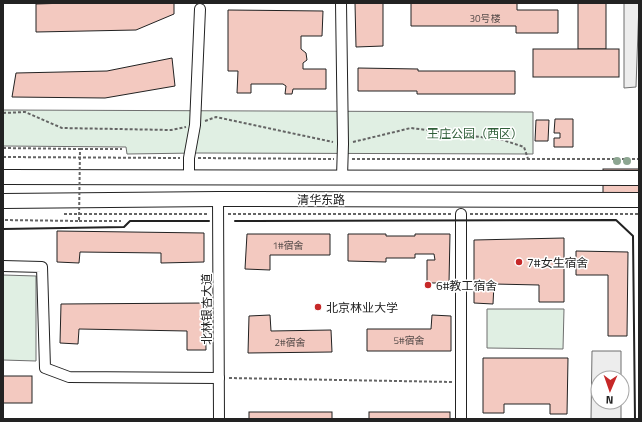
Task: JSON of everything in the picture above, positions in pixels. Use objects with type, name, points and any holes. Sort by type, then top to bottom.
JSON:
[{"type":"main road","name":"清华东路","points":[[3,177],[639,178]]},
{"type":"main road","name":"清华东路","points":[[3,201],[218,199],[639,200]]},
{"type":"street","points":[[341,3],[342,177]]},
{"type":"street","points":[[189,177],[189,158],[195,125],[200,9]]},
{"type":"street","name":"北林银杏大道","points":[[218,199],[219,419]]},
{"type":"street","points":[[461,419],[462,214]]},
{"type":"street","points":[[3,266],[42,267],[45,368],[69,377],[219,378]]},
{"type":"path","points":[[3,113],[25,112],[62,128],[171,130],[195,125],[216,117],[343,144],[411,128],[503,140],[524,147],[528,159]]},
{"type":"path","points":[[3,148],[122,149]]},
{"type":"path","points":[[79,221],[80,149]]},
{"type":"path","points":[[3,157],[639,159]]},
{"type":"path","points":[[59,214],[639,214]]},
{"type":"path","points":[[3,220],[121,221]]},
{"type":"path","points":[[219,378],[462,382]]},
{"type":"green space","name":"王庄公园（西区）","points":[[3,110],[533,112],[533,154],[127,154],[126,147],[3,146]]},
{"type":"green space","points":[[3,275],[36,276],[36,361],[3,360]]},
{"type":"green space","points":[[487,309],[564,309],[563,349],[487,348]]},
{"type":"shaded area","points":[[624,3],[639,3],[636,87],[624,88]]},
{"type":"shaded area","points":[[592,351],[621,351],[621,370],[592,370]]},
{"type":"shaded area","points":[[591,410],[621,410],[621,419],[591,419]]},
{"type":"building","points":[[174,3],[174,14],[136,30],[36,32],[36,4]]},
{"type":"building","points":[[355,3],[383,3],[383,46],[356,47]]},
{"type":"building","points":[[411,3],[517,3],[517,10],[558,10],[558,33],[516,33],[516,26],[411,26]]},
{"type":"building","points":[[578,3],[606,3],[606,49],[578,49]]},
{"type":"building","points":[[228,10],[323,11],[322,36],[301,36],[301,49],[306,53],[307,60],[303,63],[303,69],[326,69],[326,89],[293,89],[292,94],[285,94],[286,86],[283,84],[251,84],[251,93],[237,93],[238,71],[228,71]]},
{"type":"building","points":[[533,49],[619,49],[619,77],[533,77]]},
{"type":"building","points":[[172,58],[175,86],[105,98],[12,97],[16,73],[107,71]]},
{"type":"building","points":[[358,68],[418,69],[418,71],[515,71],[515,94],[417,94],[417,91],[358,91]]},
{"type":"building","points":[[555,119],[573,119],[573,147],[554,147],[554,138],[560,138],[560,133],[554,133]]},
{"type":"building","points":[[536,120],[549,120],[548,141],[535,141]]},
{"type":"building","points":[[603,169],[639,169],[639,205],[603,205]]},
{"type":"building","points":[[57,231],[204,233],[204,262],[161,263],[161,253],[80,252],[79,263],[57,262]]},
{"type":"building","points":[[247,234],[330,234],[330,255],[270,255],[270,270],[245,269]]},
{"type":"building","points":[[348,234],[415,236],[415,234],[450,234],[449,283],[427,283],[427,260],[435,260],[434,254],[415,254],[415,258],[386,258],[386,262],[348,261]]},
{"type":"building","name":"7#女生宿舍","points":[[564,238],[564,302],[539,302],[539,285],[494,284],[493,304],[474,303],[474,240]]},
{"type":"building","points":[[576,251],[628,252],[627,336],[608,336],[608,275],[576,275]]},
{"type":"building","points":[[205,303],[206,350],[187,350],[187,331],[79,329],[78,344],[60,343],[61,304]]},
{"type":"building","points":[[270,315],[271,331],[331,330],[332,352],[248,353],[249,316]]},
{"type":"building","points":[[432,315],[451,316],[451,351],[367,351],[367,329],[431,329]]},
{"type":"building","points":[[483,358],[568,358],[567,414],[550,414],[550,404],[504,404],[504,413],[483,413]]},
{"type":"building","points":[[3,376],[32,376],[32,403],[3,403]]},
{"type":"building","points":[[249,412],[332,412],[332,419],[249,419]]},
{"type":"building","points":[[369,412],[450,412],[450,419],[369,419]]},
{"type":"wall","points":[[235,221],[616,220],[633,236],[635,419]]},
{"type":"wall","points":[[3,229],[124,227],[130,221],[209,221]]},
{"type":"place","name":"7#女生宿舍","points":[[519,262]]},
{"type":"place","name":"6#教工宿舍","points":[[428,285]]},
{"type":"place","name":"北京林业大学","points":[[318,307]]}]
